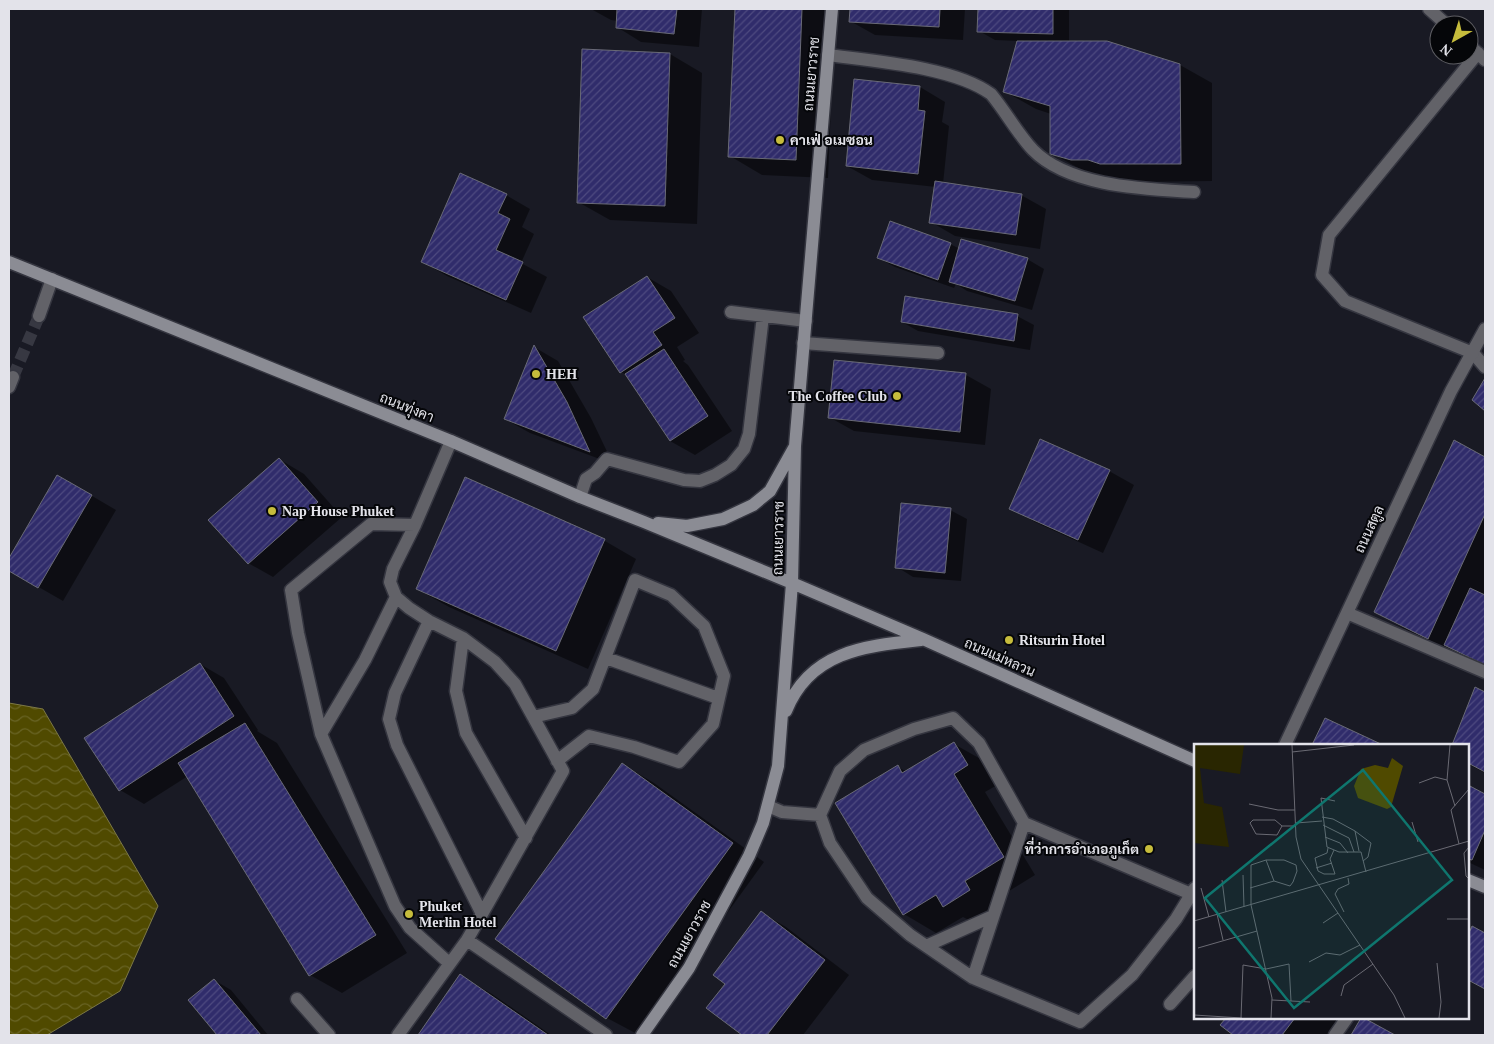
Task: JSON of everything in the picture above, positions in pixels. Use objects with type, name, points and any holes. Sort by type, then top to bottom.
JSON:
[{"type":"main road","name":"ถนนเยาวราช","points":[[642,1035],[688,968],[749,856],[763,823],[778,766],[792,583],[795,446],[832,9]]},
{"type":"main road","name":"ถนนทุ่งคา","points":[[9,262],[792,583]]},
{"type":"main road","points":[[644,522],[687,526],[722,519],[753,505],[770,491],[795,446]]},
{"type":"main road","name":"ถนนแม่หลวน","points":[[792,583],[923,639],[1194,761]]},
{"type":"main road","points":[[782,721],[791,699],[807,678],[826,663],[850,651],[869,646],[923,639]]},
{"type":"main road","points":[[1469,880],[1485,888]]},
{"type":"street","points":[[828,55],[884,62],[937,72],[958,77],[984,89],[991,94],[1034,150],[1057,168],[1093,180],[1140,189],[1194,192]]},
{"type":"street","points":[[1466,65],[1329,235],[1322,275],[1345,301],[1472,353],[1485,367]]},
{"type":"street","points":[[39,316],[52,279]]},
{"type":"street","points":[[731,312],[806,320]]},
{"type":"street","points":[[580,497],[586,479],[595,473],[607,459],[692,482],[708,479],[731,464],[744,449],[748,441],[763,316]]},
{"type":"street","name":"ถนนสตูล","points":[[1285,744],[1451,391],[1485,329]]},
{"type":"street","points":[[803,343],[938,353]]},
{"type":"street","points":[[398,1035],[467,940],[563,771],[515,684],[495,662],[463,638],[428,621],[396,597],[390,582],[393,569],[415,525],[451,442]]},
{"type":"street","points":[[415,525],[371,524],[291,590],[298,633],[321,734],[395,906],[410,928],[449,963]]},
{"type":"street","points":[[533,717],[572,708],[593,689],[635,580],[671,595],[704,626],[724,676],[712,724],[679,762],[634,747],[589,736],[557,761]]},
{"type":"street","points":[[321,734],[365,660],[396,597]]},
{"type":"street","points":[[1347,613],[1485,672]]},
{"type":"street","points":[[428,621],[395,694],[389,719],[397,745],[482,914]]},
{"type":"street","points":[[463,638],[456,691],[466,732],[526,838]]},
{"type":"street","points":[[606,658],[718,698]]},
{"type":"street","points":[[953,718],[979,743],[1024,823],[1193,891],[1176,920],[1132,975],[1080,1022],[973,978],[910,935],[867,898],[830,842],[820,815],[840,771],[864,750],[914,729],[953,718]]},
{"type":"street","points":[[768,806],[782,812],[820,815]]},
{"type":"street","points":[[973,978],[1024,823]]},
{"type":"street","points":[[926,946],[993,916]]},
{"type":"street","points":[[467,940],[606,1035]]},
{"type":"street","points":[[1170,1004],[1194,977]]},
{"type":"street","points":[[297,999],[329,1035]]},
{"type":"street","points":[[1335,1035],[1346,1019]]},
{"type":"water","points":[[9,703],[43,709],[158,906],[120,991],[47,1035],[9,1035]]},
{"type":"building","points":[[617,9],[677,9],[674,34],[616,28]]},
{"type":"building","points":[[735,9],[802,9],[796,160],[728,157]]},
{"type":"building","points":[[850,9],[940,9],[939,27],[849,22]]},
{"type":"building","points":[[978,9],[1053,9],[1053,34],[977,32]]},
{"type":"building","points":[[1017,41],[1107,41],[1180,64],[1181,164],[1100,164],[1088,160],[1071,160],[1050,154],[1050,106],[1003,92]]},
{"type":"building","points":[[582,49],[670,53],[665,206],[577,203]]},
{"type":"building","points":[[854,79],[920,86],[918,110],[925,111],[918,174],[846,166]]},
{"type":"building","points":[[460,173],[507,194],[498,213],[510,219],[496,250],[523,262],[506,300],[421,262]]},
{"type":"building","points":[[935,181],[1022,194],[1016,235],[929,223]]},
{"type":"building","points":[[890,221],[951,243],[938,280],[877,258]]},
{"type":"building","points":[[961,239],[1028,258],[1015,301],[949,282]]},
{"type":"building","points":[[647,276],[675,318],[653,332],[662,345],[620,373],[583,317]]},
{"type":"building","points":[[905,296],[1018,314],[1014,341],[901,322]]},
{"type":"building","name":"HEH","points":[[534,345],[567,402],[590,452],[504,419]]},
{"type":"building","points":[[664,349],[708,416],[670,441],[625,374]]},
{"type":"building","name":"The Coffee Club","points":[[834,360],[966,373],[960,432],[828,418]]},
{"type":"building","points":[[1485,378],[1485,411],[1472,400]]},
{"type":"building","points":[[1040,439],[1110,470],[1078,540],[1009,509]]},
{"type":"building","points":[[1454,440],[1485,457],[1485,514],[1428,639],[1374,612]]},
{"type":"building","points":[[279,458],[318,502],[248,564],[208,520]]},
{"type":"building","points":[[57,475],[92,495],[38,588],[9,571],[9,558]]},
{"type":"building","points":[[465,477],[605,539],[556,651],[416,589]]},
{"type":"building","points":[[901,503],[951,508],[945,573],[895,568]]},
{"type":"building","points":[[1470,588],[1485,595],[1485,665],[1444,645]]},
{"type":"building","points":[[200,663],[234,716],[119,791],[84,738]]},
{"type":"building","points":[[1475,687],[1485,692],[1485,772],[1469,764],[1469,744],[1452,744]]},
{"type":"building","points":[[1325,718],[1381,744],[1312,744]]},
{"type":"building","points":[[245,723],[376,935],[309,976],[178,763]]},
{"type":"building","points":[[954,742],[968,765],[954,774],[1004,857],[965,881],[970,890],[943,907],[936,895],[903,915],[835,803],[898,765],[902,773]]},
{"type":"building","points":[[622,763],[733,843],[606,1019],[495,939]]},
{"type":"building","points":[[1469,786],[1485,794],[1485,830],[1472,860],[1469,859]]},
{"type":"building","points":[[761,911],[825,960],[767,1035],[742,1035],[706,1008],[725,984],[713,975]]},
{"type":"building","points":[[1472,926],[1485,933],[1485,989],[1469,981],[1469,933]]},
{"type":"building","points":[[460,974],[548,1035],[418,1035]]},
{"type":"building","points":[[214,979],[261,1035],[217,1035],[188,1000]]},
{"type":"building","points":[[1225,1019],[1294,1019],[1282,1035],[1233,1035],[1220,1025]]},
{"type":"building","points":[[1360,1019],[1366,1019],[1395,1035],[1351,1035]]},
{"type":"tunnel","points":[[13,377],[39,316]]},
{"type":"place","name":"คาเฟ่ อเมซอน","points":[[780,140]]},
{"type":"place","name":"HEH","points":[[536,374]]},
{"type":"place","name":"The Coffee Club","points":[[897,396]]},
{"type":"place","name":"Nap House Phuket","points":[[272,511]]},
{"type":"place","name":"Ritsurin Hotel","points":[[1009,640]]},
{"type":"place","name":"ที่ว่าการอำเภอภูเก็ต","points":[[1149,849]]},
{"type":"place","name":"Phuket Merlin Hotel","points":[[409,914]]}]
